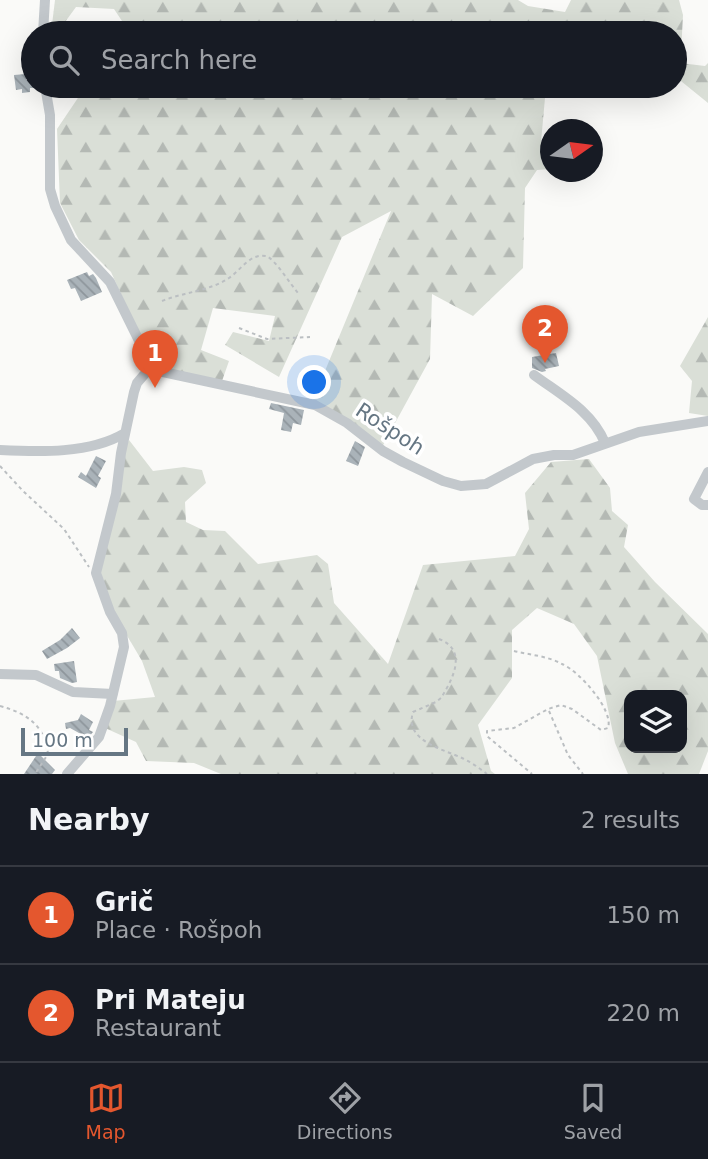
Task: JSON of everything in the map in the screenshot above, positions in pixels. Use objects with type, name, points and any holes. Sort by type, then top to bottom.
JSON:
[{"type":"street","points":[[44,21],[45,0]]},
{"type":"street","points":[[47,98],[50,115],[50,189],[55,206],[79,251],[101,270],[110,282],[148,359],[149,369],[137,383],[125,433],[116,494],[96,573],[124,647],[99,737],[66,774]]},
{"type":"street","name":"Rošpoh","points":[[149,369],[315,405],[347,423],[402,462],[443,481],[461,486],[486,484],[533,459],[573,455],[639,432],[708,421]]},
{"type":"street","points":[[534,375],[581,408],[598,427],[605,443]]},
{"type":"street","points":[[0,450],[69,449],[100,443],[125,433]]},
{"type":"street","points":[[708,472],[694,499],[702,505],[708,505]]},
{"type":"street","points":[[0,674],[31,674],[73,692],[113,694]]},
{"type":"path","points":[[162,301],[215,285],[228,279],[251,258],[263,256],[273,260],[298,293]]},
{"type":"path","points":[[239,328],[267,338],[310,337]]},
{"type":"path","points":[[0,466],[64,529],[96,573]]},
{"type":"path","points":[[439,639],[454,648],[456,663],[441,698],[413,712],[411,720],[427,743],[467,760],[486,774]]},
{"type":"path","points":[[514,651],[549,659],[571,669],[600,702],[608,714],[610,726],[601,730],[566,706],[556,706],[514,728],[489,730],[486,734],[532,774]]},
{"type":"path","points":[[0,706],[22,713],[37,724],[47,746],[46,759],[35,774]]},
{"type":"path","points":[[548,709],[557,724],[568,755],[583,774]]},
{"type":"green space","points":[[55,0],[518,0],[528,6],[565,12],[571,0],[679,0],[683,15],[683,21],[122,21],[114,9],[76,7],[66,21],[52,21]]},
{"type":"green space","points":[[708,63],[708,103],[687,86],[687,64],[705,66]]},
{"type":"green space","points":[[78,98],[545,98],[543,119],[540,119],[540,170],[537,170],[525,188],[523,268],[473,316],[432,294],[430,359],[382,447],[313,400],[391,211],[342,237],[279,377],[225,345],[233,332],[269,341],[275,316],[213,308],[201,350],[229,361],[222,381],[154,366],[111,272],[79,240],[60,203],[57,129]]},
{"type":"green space","points":[[708,317],[708,416],[689,413],[692,381],[680,366]]},
{"type":"green space","points":[[129,440],[153,471],[184,467],[202,470],[206,483],[185,502],[186,522],[203,530],[225,531],[258,564],[317,555],[328,564],[334,603],[388,664],[423,565],[515,556],[529,529],[525,493],[551,462],[589,459],[610,488],[612,511],[628,525],[624,547],[708,634],[708,751],[699,774],[628,774],[615,743],[597,656],[574,624],[537,608],[512,630],[512,678],[478,725],[491,771],[495,774],[221,774],[194,763],[146,761],[136,742],[105,728],[113,701],[155,697],[142,661],[112,610],[102,583],[100,562],[123,451]]},
{"type":"building","points":[[21,74],[21,89],[16,90],[14,75]]},
{"type":"building","points":[[87,272],[89,276],[93,274],[96,278],[102,292],[81,301],[75,288],[71,289],[67,280]]},
{"type":"building","points":[[556,353],[559,366],[542,372],[532,368],[532,357]]},
{"type":"building","points":[[271,403],[304,410],[301,425],[293,423],[291,432],[281,430],[284,413],[269,409]]},
{"type":"building","points":[[355,441],[365,447],[358,466],[346,461]]},
{"type":"building","points":[[96,456],[106,461],[98,476],[101,478],[96,488],[78,477],[81,472],[86,476]]},
{"type":"building","points":[[72,628],[80,638],[47,659],[42,651],[60,640]]},
{"type":"building","points":[[74,661],[77,682],[72,683],[60,678],[54,664]]},
{"type":"building","points":[[81,714],[93,722],[89,730],[93,732],[88,738],[70,728],[66,729],[65,723],[78,720]]},
{"type":"building","points":[[38,753],[55,770],[52,774],[24,774]]},
{"type":"place","name":"Pri Mateju","points":[[545,363]]},
{"type":"place","name":"Grič","points":[[155,388]]}]
